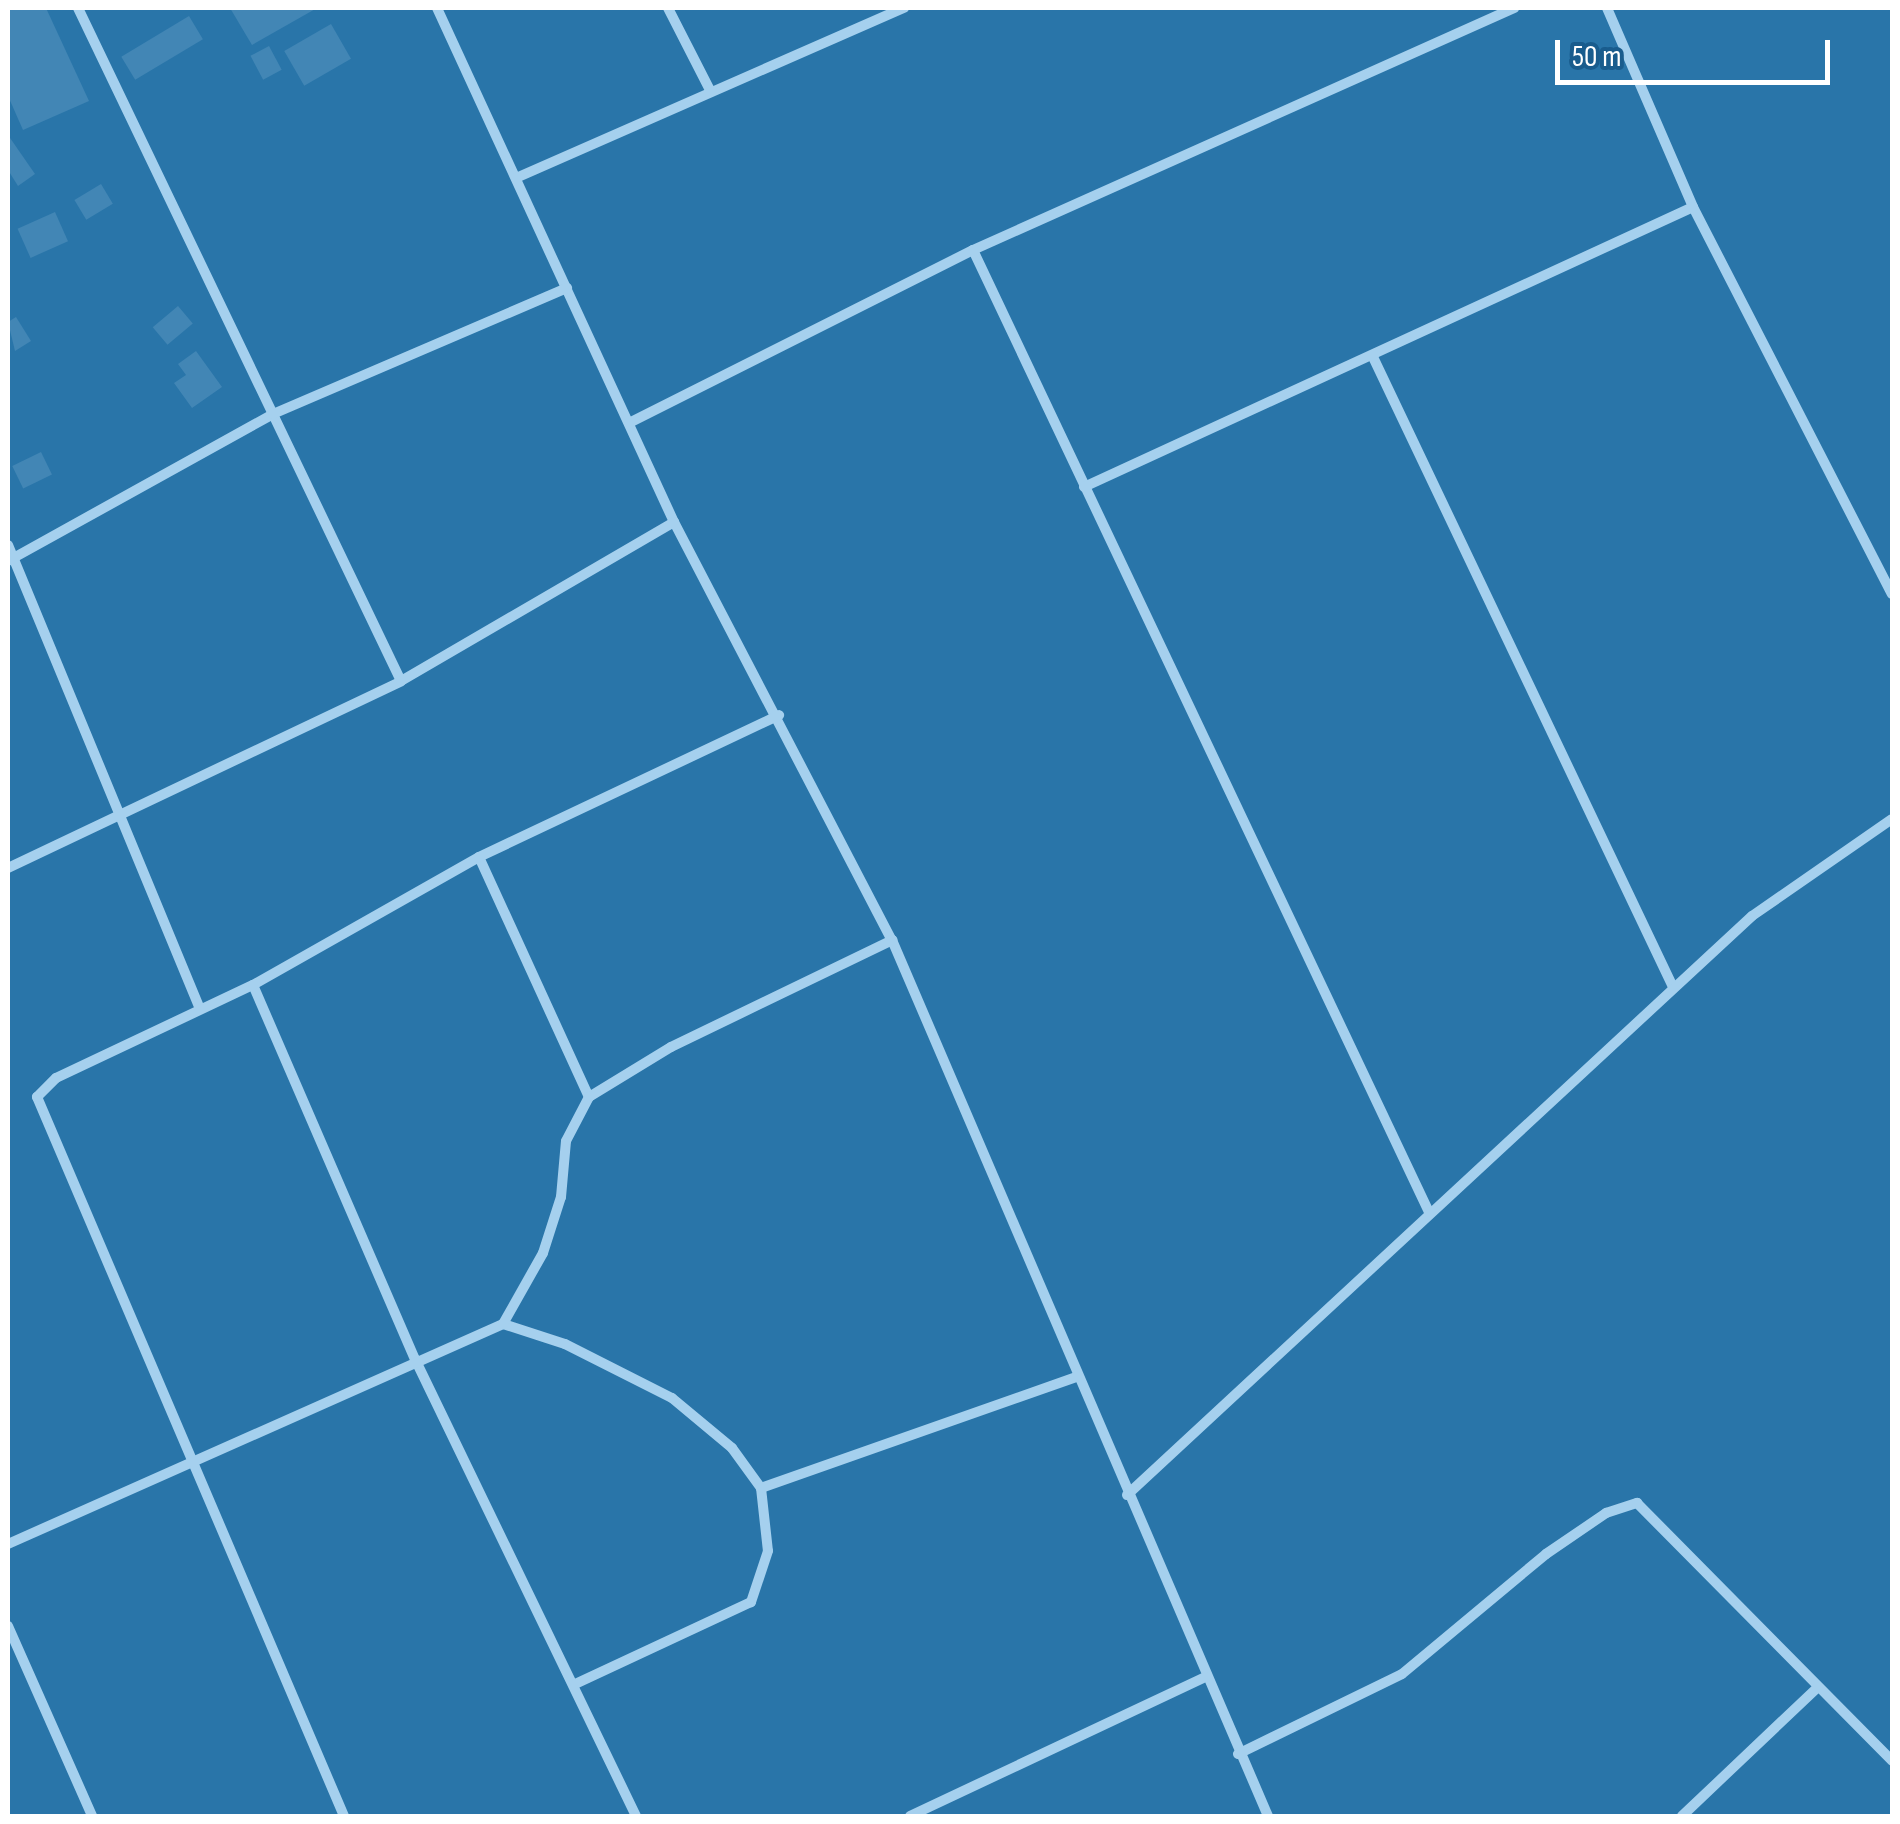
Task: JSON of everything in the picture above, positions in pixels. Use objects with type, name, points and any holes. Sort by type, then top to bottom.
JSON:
[{"type":"street","points":[[78,8],[401,681]]},
{"type":"street","points":[[437,8],[674,522],[780,715],[892,940],[1238,1754],[1268,1816]]},
{"type":"street","points":[[668,8],[711,92]]},
{"type":"street","points":[[516,178],[904,8]]},
{"type":"street","points":[[629,423],[974,250],[1514,8]]},
{"type":"street","points":[[1606,8],[1693,207],[1892,594]]},
{"type":"street","points":[[1084,487],[1373,358],[1693,207]]},
{"type":"street","points":[[974,250],[1429,1212]]},
{"type":"street","points":[[10,560],[274,414],[567,288]]},
{"type":"street","points":[[1373,358],[1673,987]]},
{"type":"street","points":[[8,868],[122,810],[401,681],[674,522]]},
{"type":"street","points":[[8,545],[10,560],[122,810],[200,1009]]},
{"type":"street","points":[[344,1816],[38,1097],[56,1078],[253,985],[480,858],[780,715]]},
{"type":"street","points":[[1127,1495],[1429,1212],[1596,1067],[1673,987],[1752,916],[1891,823]]},
{"type":"street","points":[[480,858],[589,1098]]},
{"type":"street","points":[[8,1544],[415,1359],[480,1338],[503,1324],[543,1253],[562,1198],[566,1141],[589,1098],[672,1047],[892,940]]},
{"type":"street","points":[[253,985],[415,1359],[636,1816]]},
{"type":"street","points":[[503,1324],[565,1344],[672,1398],[732,1448],[761,1488],[768,1550],[750,1602],[575,1684]]},
{"type":"street","points":[[761,1488],[1077,1376]]},
{"type":"street","points":[[1238,1754],[1402,1674],[1546,1554],[1606,1514],[1637,1503],[1892,1761]]},
{"type":"street","points":[[8,1626],[92,1816]]},
{"type":"street","points":[[910,1816],[1206,1678]]},
{"type":"street","points":[[1682,1816],[1818,1687]]},
{"type":"shaded area","points":[[8,8],[1892,8],[1892,1816],[8,1816]]},
{"type":"building","points":[[46,8],[89,101],[23,130],[8,96],[8,11]]},
{"type":"building","points":[[230,8],[317,8],[252,45]]},
{"type":"building","points":[[189,16],[203,39],[135,80],[121,57]]},
{"type":"building","points":[[331,24],[351,59],[304,86],[284,51]]},
{"type":"building","points":[[269,46],[282,70],[263,80],[250,56]]},
{"type":"building","points":[[8,135],[35,174],[18,186],[8,170]]},
{"type":"building","points":[[101,184],[113,204],[86,220],[74,200]]},
{"type":"building","points":[[55,212],[68,241],[31,258],[18,229]]},
{"type":"building","points":[[178,306],[193,324],[168,345],[153,327]]},
{"type":"building","points":[[16,317],[31,341],[15,351],[8,322]]},
{"type":"building","points":[[196,351],[222,387],[192,408],[174,383],[186,375],[178,364]]},
{"type":"building","points":[[41,452],[52,474],[23,488],[12,466]]}]
